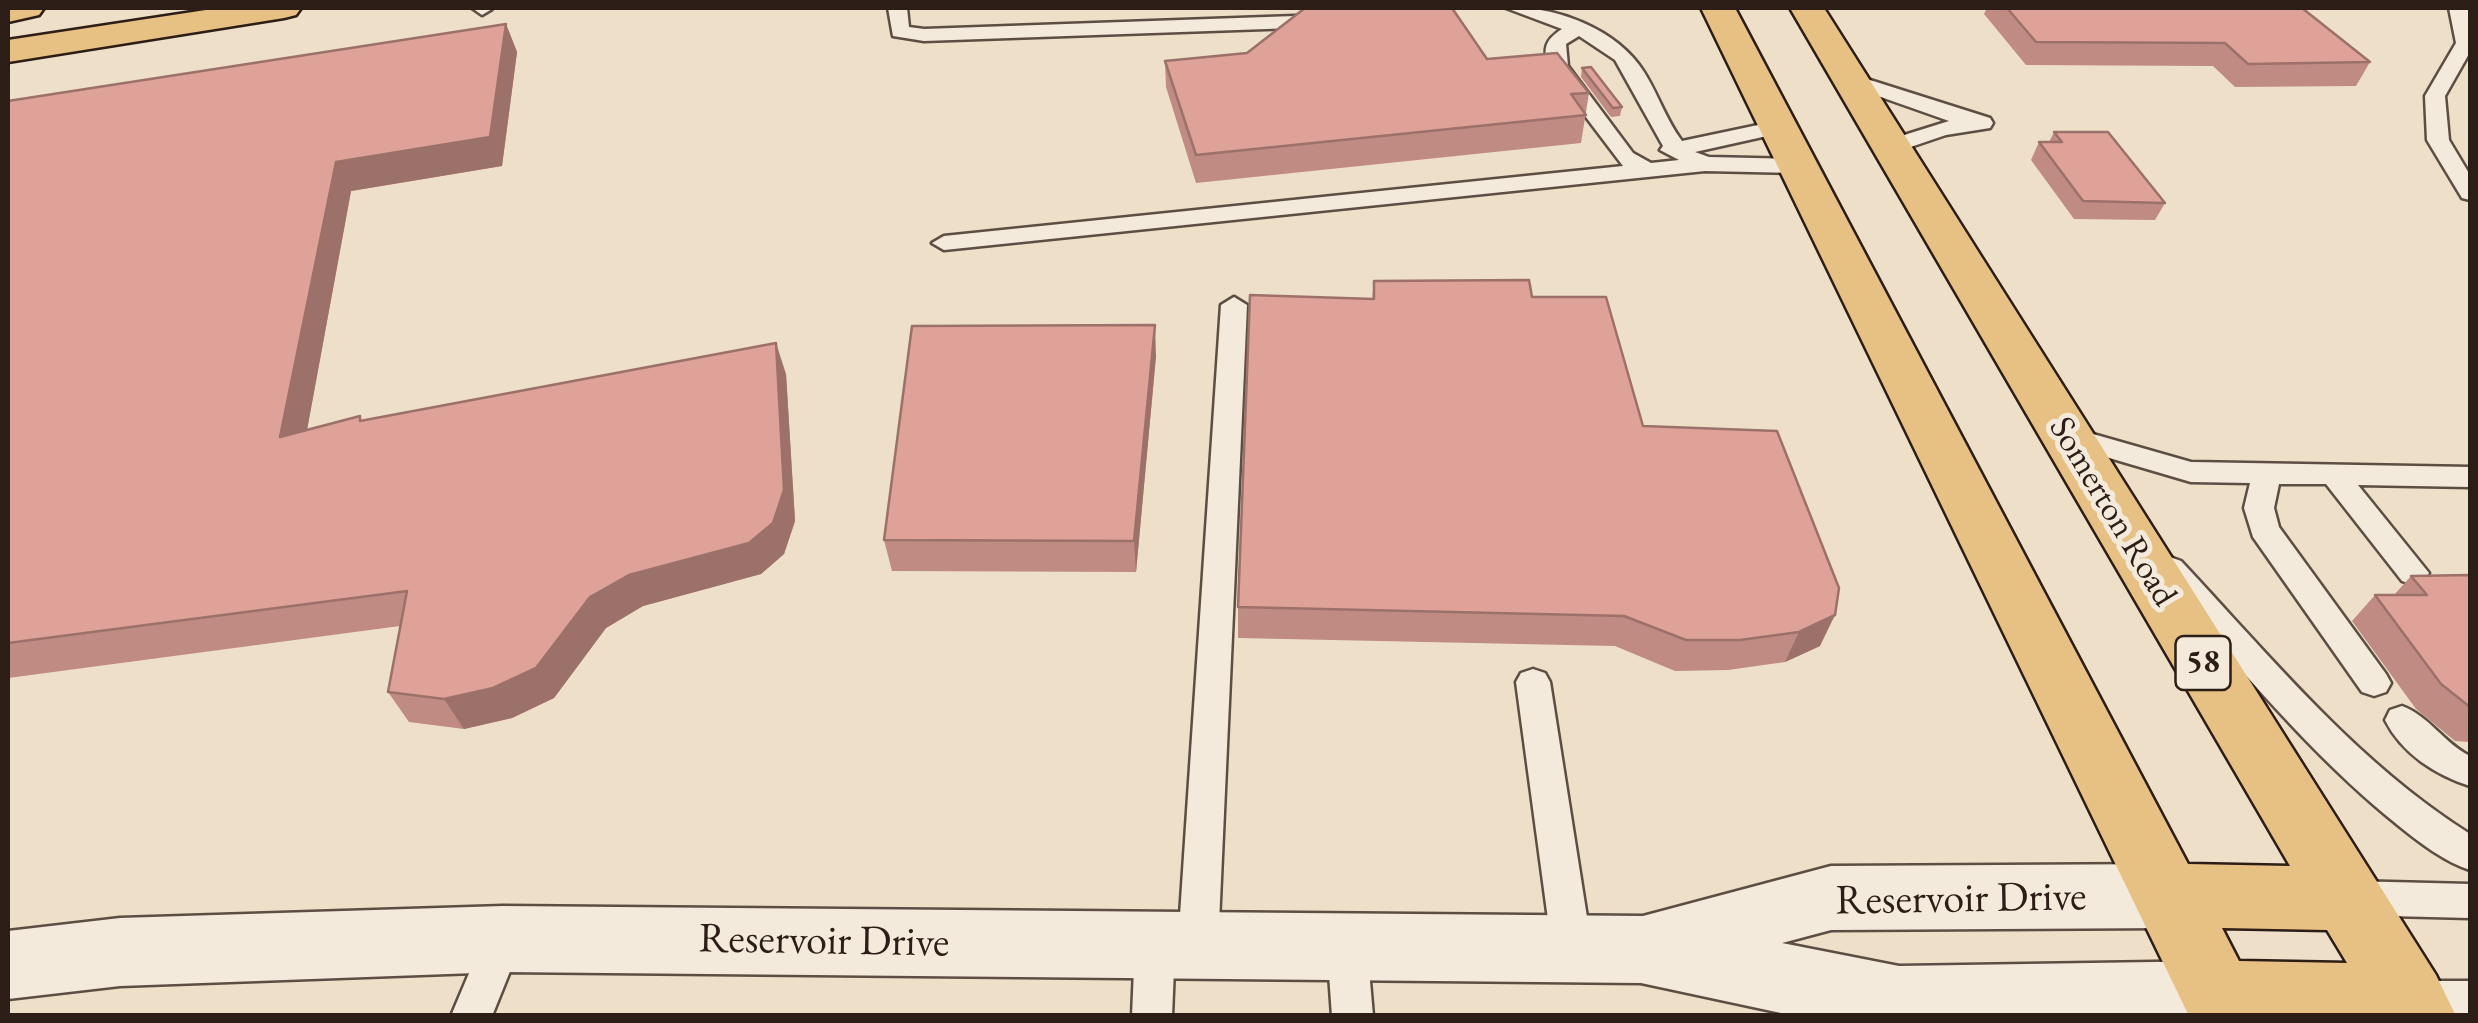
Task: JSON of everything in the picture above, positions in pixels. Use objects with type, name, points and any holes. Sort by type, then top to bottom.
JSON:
[{"type":"main road","points":[[8,11],[27,8]]},
{"type":"main road","points":[[8,52],[284,8]]},
{"type":"main road","points":[[1680,8],[1696,23],[1726,24],[2223,1006],[2433,1005]]},
{"type":"main road","name":"Somerton Road","points":[[1807,8],[2347,898],[2433,1005]]},
{"type":"main road","points":[[2168,896],[2347,898]]},
{"type":"street","name":"Reservoir Drive","points":[[1607,949],[1831,898],[2168,896]]},
{"type":"street","name":"Reservoir Drive","points":[[8,965],[120,952],[503,939],[1607,949],[1898,1002],[2223,1006]]},
{"type":"lane","points":[[898,8],[900,32],[924,35],[1351,18]]},
{"type":"lane","points":[[1516,8],[1607,42],[1635,72],[1658,125],[1676,149],[1686,158],[1705,164]]},
{"type":"lane","points":[[2460,8],[2466,43],[2435,96],[2438,140],[2470,193]]},
{"type":"lane","points":[[1575,30],[1557,41],[1554,53],[1558,67],[1625,158],[1648,170]]},
{"type":"lane","points":[[1851,80],[1940,115],[1982,122],[1942,129],[1890,148]]},
{"type":"lane","points":[[1527,183],[1777,127]]},
{"type":"lane","points":[[944,243],[1705,164],[1797,166]]},
{"type":"lane","points":[[1152,1016],[1176,945],[1234,306]]},
{"type":"lane","points":[[2081,462],[2191,472],[2460,477],[2470,500]]},
{"type":"lane","points":[[2081,462],[2321,732],[2432,832],[2470,854]]},
{"type":"lane","points":[[2259,474],[2266,493],[2259,508],[2264,528],[2374,683]]},
{"type":"lane","points":[[2334,475],[2414,573]]},
{"type":"lane","points":[[1533,682],[1607,949]]},
{"type":"lane","points":[[2402,720],[2424,746],[2448,762],[2470,770]]},
{"type":"lane","points":[[2347,898],[2470,902]]},
{"type":"lane","points":[[471,1016],[503,939]]},
{"type":"lane","points":[[1347,946],[1353,1016]]},
{"type":"building","points":[[1305,8],[1452,8],[1487,59],[1557,53],[1589,93],[1571,94],[1586,115],[1196,155],[1165,61],[1247,53]]},
{"type":"building","points":[[2007,8],[2302,8],[2370,62],[2248,64],[2225,43],[2036,42]]},
{"type":"building","points":[[506,24],[490,137],[336,162],[280,437],[360,416],[360,421],[776,343],[784,490],[773,523],[749,543],[629,575],[590,597],[536,668],[493,688],[444,699],[388,692],[407,591],[8,643],[8,101]]},
{"type":"building","points":[[1591,67],[1622,107],[1613,108],[1582,68]]},
{"type":"building","points":[[2054,132],[2108,132],[2165,203],[2083,201],[2039,142],[2062,142]]},
{"type":"building","points":[[1529,280],[1532,297],[1606,297],[1643,426],[1777,431],[1839,588],[1835,615],[1799,632],[1740,640],[1686,640],[1624,616],[1238,607],[1250,295],[1374,299],[1374,281]]},
{"type":"building","points":[[1155,325],[1134,541],[884,540],[912,326]]},
{"type":"building","points":[[2470,575],[2470,707],[2441,684],[2375,595],[2427,595],[2411,576]]}]
